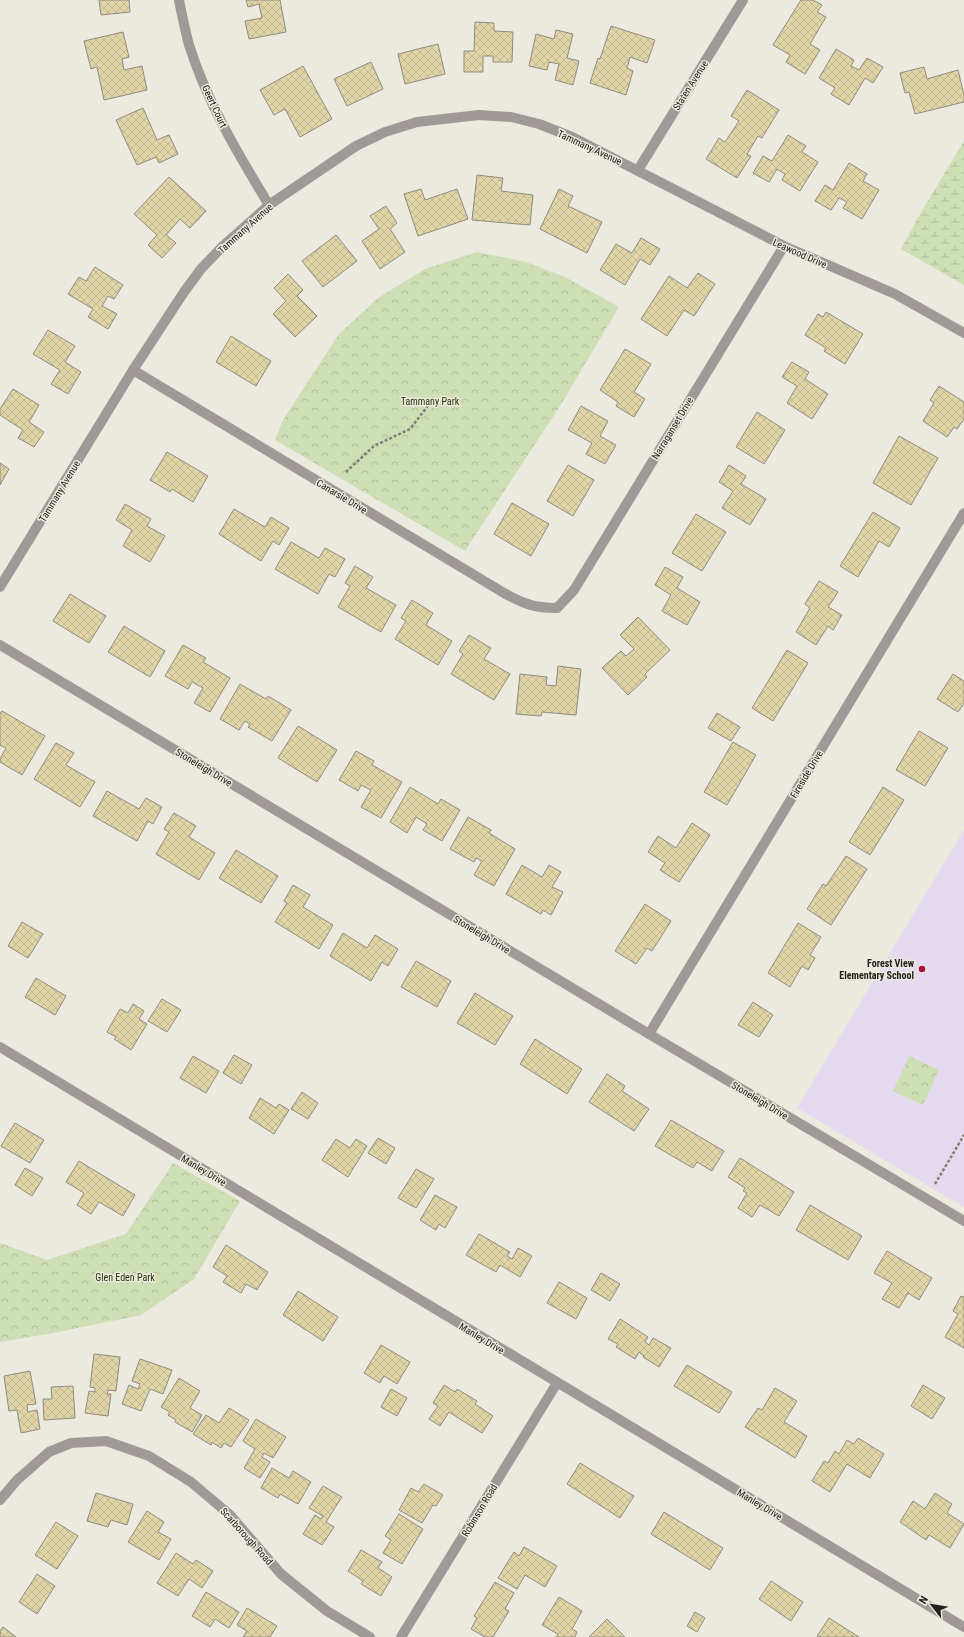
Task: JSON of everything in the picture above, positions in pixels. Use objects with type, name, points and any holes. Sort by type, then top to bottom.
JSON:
[{"type":"street","name":"Geert Court","points":[[179,0],[189,44],[208,94],[232,143],[269,205]]},
{"type":"street","name":"Staten Avenue","points":[[638,170],[743,0]]},
{"type":"street","name":"Tammany Avenue","points":[[0,587],[132,370],[201,269],[222,247],[269,205],[356,146],[385,132],[416,122],[472,115],[511,117],[539,124],[572,137],[638,170]]},
{"type":"street","name":"Leawood Drive","points":[[638,170],[784,246],[896,294],[964,333]]},
{"type":"street","name":"Narraganset Drive","points":[[557,608],[574,590],[784,246]]},
{"type":"street","name":"Canarsie Drive","points":[[132,370],[504,593],[525,604],[542,608],[557,608]]},
{"type":"street","name":"Fireside Drive","points":[[649,1034],[964,513]]},
{"type":"street","name":"Stoneleigh Drive","points":[[0,645],[964,1221]]},
{"type":"street","name":"Manley Drive","points":[[0,1048],[964,1627]]},
{"type":"street","name":"Robinson Road","points":[[401,1637],[557,1383]]},
{"type":"street","name":"Scarborough Road","points":[[0,1500],[17,1480],[49,1452],[71,1443],[106,1441],[149,1456],[191,1482],[230,1515],[281,1574],[327,1611],[370,1637]]},
{"type":"path","points":[[346,472],[374,446],[410,429],[434,398]]},
{"type":"path","points":[[935,1184],[964,1135]]},
{"type":"shaded area","name":"Forest View Elementary School","points":[[964,830],[964,1207],[797,1108]]},
{"type":"green space","points":[[964,141],[964,285],[901,249],[920,214]]},
{"type":"green space","name":"Tammany Park","points":[[477,252],[526,262],[565,277],[619,307],[560,406],[465,551],[275,440],[283,420],[339,334],[378,298],[425,269]]},
{"type":"green space","points":[[909,1056],[939,1070],[923,1105],[893,1091]]},
{"type":"green space","name":"Glen Eden Park","points":[[173,1163],[240,1201],[194,1279],[141,1315],[0,1342],[0,1243],[47,1260],[126,1234]]},
{"type":"building","points":[[99,0],[129,0],[130,12],[101,15]]},
{"type":"building","points":[[246,0],[280,0],[286,32],[249,39],[245,21],[262,18],[259,4],[248,7]]},
{"type":"building","points":[[801,0],[813,0],[822,5],[817,12],[826,17],[810,44],[820,50],[805,74],[786,62],[790,55],[773,45]]},
{"type":"building","points":[[475,22],[494,23],[494,31],[513,32],[512,62],[493,62],[493,56],[483,56],[483,72],[464,72],[464,51],[474,51]]},
{"type":"building","points":[[611,26],[655,40],[647,63],[630,57],[627,68],[633,71],[626,95],[590,83]]},
{"type":"building","points":[[556,30],[573,34],[567,58],[579,61],[573,85],[555,80],[559,64],[549,62],[547,70],[529,66],[536,34],[554,39]]},
{"type":"building","points":[[123,32],[129,57],[122,59],[124,70],[142,66],[147,90],[104,100],[97,67],[91,69],[84,41]]},
{"type":"building","points":[[438,44],[445,74],[405,84],[398,54]]},
{"type":"building","points":[[836,49],[854,60],[851,66],[859,70],[867,58],[883,67],[873,83],[865,78],[849,105],[831,94],[835,88],[819,78]]},
{"type":"building","points":[[371,62],[383,89],[347,106],[334,79]]},
{"type":"building","points":[[303,66],[332,119],[300,137],[285,109],[274,115],[260,90]]},
{"type":"building","points":[[924,67],[927,79],[958,70],[964,95],[964,102],[915,114],[909,92],[905,93],[900,73]]},
{"type":"building","points":[[747,90],[779,110],[762,138],[758,136],[747,154],[751,156],[737,178],[706,159],[719,138],[725,142],[739,121],[731,116]]},
{"type":"building","points":[[143,108],[157,140],[169,135],[178,154],[159,163],[156,157],[137,165],[116,120]]},
{"type":"building","points":[[788,135],[806,146],[802,152],[818,162],[800,191],[782,180],[785,174],[777,169],[769,182],[753,173],[763,156],[772,161]]},
{"type":"building","points":[[849,163],[867,174],[863,181],[879,190],[862,219],[843,208],[847,202],[839,198],[831,210],[815,201],[825,185],[833,190]]},
{"type":"building","points":[[477,175],[503,178],[501,191],[533,195],[530,225],[472,220]]},
{"type":"building","points":[[169,177],[206,211],[190,228],[180,219],[166,235],[176,243],[162,258],[148,245],[157,235],[134,214]]},
{"type":"building","points":[[421,189],[425,200],[457,189],[468,219],[418,236],[404,194]]},
{"type":"building","points":[[559,189],[573,196],[568,206],[602,222],[587,253],[540,229]]},
{"type":"building","points":[[386,206],[397,223],[390,229],[405,252],[380,269],[362,241],[379,229],[370,216]]},
{"type":"building","points":[[336,235],[357,261],[323,287],[302,261]]},
{"type":"building","points":[[641,238],[660,249],[650,265],[640,259],[625,285],[600,270],[616,244],[632,253]]},
{"type":"building","points":[[95,267],[123,285],[114,299],[108,296],[102,306],[117,314],[108,329],[88,317],[93,309],[68,294],[79,277],[86,281]]},
{"type":"building","points":[[698,273],[715,284],[694,316],[684,310],[667,336],[641,319],[669,276],[687,288]]},
{"type":"building","points":[[288,274],[303,290],[297,296],[317,316],[295,337],[273,314],[286,301],[274,288]]},
{"type":"building","points":[[826,312],[863,334],[845,364],[824,351],[826,348],[805,335],[818,314],[823,317]]},
{"type":"building","points":[[48,330],[75,346],[65,362],[81,372],[68,394],[51,384],[60,370],[33,354]]},
{"type":"building","points":[[231,336],[271,361],[256,386],[216,362]]},
{"type":"building","points":[[625,349],[651,364],[634,392],[645,399],[634,417],[616,406],[618,402],[600,390]]},
{"type":"building","points":[[792,362],[809,372],[805,379],[828,394],[812,419],[787,403],[797,386],[782,377]]},
{"type":"building","points":[[939,386],[964,402],[964,419],[957,429],[954,427],[947,437],[923,421],[934,403],[930,400]]},
{"type":"building","points":[[13,389],[39,405],[29,422],[44,432],[34,447],[18,438],[23,430],[0,415],[0,409]]},
{"type":"building","points":[[581,406],[608,421],[600,436],[616,445],[605,464],[586,454],[592,443],[568,430]]},
{"type":"building","points":[[757,412],[785,430],[764,464],[736,447]]},
{"type":"building","points":[[899,436],[938,458],[911,505],[873,483]]},
{"type":"building","points":[[167,452],[208,476],[193,502],[172,489],[170,492],[150,480]]},
{"type":"building","points":[[0,463],[9,469],[0,485]]},
{"type":"building","points":[[568,465],[594,480],[573,516],[547,501]]},
{"type":"building","points":[[729,465],[746,476],[741,484],[766,499],[750,525],[722,508],[733,491],[719,482]]},
{"type":"building","points":[[512,503],[549,524],[531,556],[494,534]]},
{"type":"building","points":[[125,504],[151,519],[147,526],[165,536],[150,562],[123,546],[132,530],[116,520]]},
{"type":"building","points":[[234,509],[265,527],[271,517],[289,528],[279,545],[273,541],[261,561],[219,534]]},
{"type":"building","points":[[873,512],[900,528],[889,547],[879,541],[858,577],[840,566]]},
{"type":"building","points":[[696,514],[726,532],[702,571],[672,553]]},
{"type":"building","points":[[291,542],[319,558],[325,548],[345,559],[335,577],[329,574],[318,594],[275,569]]},
{"type":"building","points":[[355,566],[373,577],[366,588],[396,605],[381,632],[338,607],[350,586],[345,583]]},
{"type":"building","points":[[665,567],[683,577],[677,588],[700,602],[687,625],[662,611],[671,595],[655,585]]},
{"type":"building","points":[[819,581],[838,592],[828,607],[842,615],[833,630],[828,626],[816,645],[796,632],[810,608],[805,604]]},
{"type":"building","points":[[70,594],[106,616],[89,643],[53,621]]},
{"type":"building","points":[[412,600],[433,613],[426,625],[452,641],[438,665],[395,639],[406,621],[401,618]]},
{"type":"building","points":[[638,617],[670,650],[645,674],[647,677],[628,695],[602,668],[621,651],[626,656],[634,649],[620,635]]},
{"type":"building","points":[[124,626],[165,651],[150,677],[108,652]]},
{"type":"building","points":[[469,635],[491,648],[484,659],[510,674],[494,700],[451,674],[463,654],[459,651]]},
{"type":"building","points":[[183,645],[206,658],[203,662],[230,678],[210,712],[194,703],[203,688],[192,682],[188,689],[165,676]]},
{"type":"building","points":[[787,650],[808,663],[773,721],[752,708]]},
{"type":"building","points":[[558,666],[581,669],[576,715],[542,712],[541,716],[516,714],[520,674],[547,677],[546,685],[556,686]]},
{"type":"building","points":[[953,674],[964,681],[964,703],[958,712],[937,699]]},
{"type":"building","points":[[240,684],[266,699],[268,696],[291,710],[272,741],[248,727],[250,724],[245,721],[239,730],[220,719]]},
{"type":"building","points":[[2,711],[45,736],[22,775],[0,762],[6,748],[0,745],[0,714]]},
{"type":"building","points":[[717,713],[740,727],[731,741],[708,728]]},
{"type":"building","points":[[298,726],[337,750],[317,782],[278,758]]},
{"type":"building","points":[[919,731],[948,748],[925,786],[896,770]]},
{"type":"building","points":[[733,742],[756,755],[727,805],[704,792]]},
{"type":"building","points":[[56,743],[74,753],[66,765],[95,782],[80,807],[34,779]]},
{"type":"building","points":[[356,751],[374,761],[372,765],[402,782],[381,818],[361,807],[371,790],[361,785],[358,791],[339,780]]},
{"type":"building","points":[[410,787],[438,804],[441,799],[460,810],[442,841],[423,830],[427,824],[416,817],[407,833],[390,822]]},
{"type":"building","points":[[883,787],[904,800],[870,855],[849,842]]},
{"type":"building","points":[[107,791],[139,809],[146,798],[162,807],[153,824],[148,821],[137,841],[93,816]]},
{"type":"building","points":[[174,813],[196,826],[189,837],[215,853],[199,880],[156,854],[169,832],[164,829]]},
{"type":"building","points":[[468,817],[491,830],[489,833],[515,849],[494,886],[474,875],[482,861],[476,858],[474,862],[450,849]]},
{"type":"building","points":[[692,823],[710,835],[679,882],[660,870],[665,863],[648,852],[658,836],[676,848]]},
{"type":"building","points":[[236,850],[278,876],[261,903],[219,878]]},
{"type":"building","points":[[846,856],[867,869],[831,925],[807,909],[823,884],[826,886]]},
{"type":"building","points":[[522,865],[542,877],[549,865],[561,872],[552,887],[563,892],[551,915],[543,910],[541,914],[506,894]]},
{"type":"building","points":[[293,885],[310,895],[303,907],[333,925],[319,949],[275,922],[287,903],[284,901]]},
{"type":"building","points":[[645,904],[671,921],[652,951],[647,948],[636,964],[615,951]]},
{"type":"building","points":[[22,922],[43,934],[28,958],[8,946]]},
{"type":"building","points":[[798,923],[821,937],[810,955],[815,958],[808,970],[802,966],[790,987],[768,973]]},
{"type":"building","points":[[343,933],[367,948],[375,935],[398,949],[388,966],[382,962],[371,981],[330,956]]},
{"type":"building","points":[[416,961],[451,981],[437,1007],[401,987]]},
{"type":"building","points":[[36,978],[66,996],[55,1015],[25,997]]},
{"type":"building","points":[[475,993],[513,1016],[495,1045],[457,1023]]},
{"type":"building","points":[[162,999],[181,1010],[167,1032],[148,1021]]},
{"type":"building","points":[[753,1002],[773,1015],[759,1037],[738,1025]]},
{"type":"building","points":[[133,1004],[144,1011],[139,1019],[147,1024],[131,1050],[114,1039],[116,1037],[107,1032],[120,1009],[128,1013]]},
{"type":"building","points":[[535,1039],[582,1069],[567,1094],[520,1064]]},
{"type":"building","points":[[234,1055],[252,1065],[241,1084],[223,1073]]},
{"type":"building","points":[[193,1056],[219,1071],[206,1093],[180,1078]]},
{"type":"building","points":[[607,1074],[625,1086],[622,1091],[649,1109],[634,1131],[589,1102]]},
{"type":"building","points":[[302,1092],[318,1103],[308,1119],[291,1109]]},
{"type":"building","points":[[260,1098],[276,1108],[279,1104],[289,1110],[274,1134],[249,1118]]},
{"type":"building","points":[[671,1120],[724,1151],[712,1171],[697,1162],[693,1168],[655,1146]]},
{"type":"building","points":[[15,1123],[44,1140],[30,1163],[1,1146]]},
{"type":"building","points":[[378,1138],[395,1148],[386,1164],[368,1153]]},
{"type":"building","points":[[336,1139],[350,1148],[356,1139],[367,1146],[348,1177],[322,1160]]},
{"type":"building","points":[[740,1158],[794,1192],[779,1216],[760,1205],[752,1217],[738,1208],[747,1193],[743,1191],[745,1188],[728,1177]]},
{"type":"building","points":[[79,1161],[135,1195],[123,1216],[99,1202],[91,1214],[77,1205],[84,1193],[66,1182]]},
{"type":"building","points":[[25,1168],[43,1178],[32,1196],[15,1185]]},
{"type":"building","points":[[416,1169],[434,1179],[416,1208],[398,1198]]},
{"type":"building","points":[[435,1195],[457,1207],[445,1228],[439,1224],[436,1230],[420,1220]]},
{"type":"building","points":[[810,1205],[862,1236],[848,1260],[796,1230]]},
{"type":"building","points":[[479,1234],[510,1252],[507,1256],[512,1259],[518,1248],[532,1256],[520,1277],[500,1265],[496,1272],[466,1255]]},
{"type":"building","points":[[226,1245],[268,1272],[257,1290],[246,1284],[241,1293],[223,1282],[227,1276],[213,1267]]},
{"type":"building","points":[[887,1251],[932,1278],[919,1300],[908,1293],[899,1308],[882,1299],[892,1283],[874,1273]]},
{"type":"building","points":[[601,1273],[620,1284],[610,1301],[591,1290]]},
{"type":"building","points":[[559,1282],[587,1298],[576,1319],[547,1303]]},
{"type":"building","points":[[298,1291],[338,1317],[323,1341],[283,1315]]},
{"type":"building","points":[[961,1296],[964,1297],[964,1348],[945,1337],[958,1314],[953,1311]]},
{"type":"building","points":[[620,1319],[648,1337],[645,1342],[649,1345],[653,1338],[671,1348],[659,1367],[643,1357],[644,1356],[639,1352],[635,1359],[616,1347],[618,1344],[608,1339]]},
{"type":"building","points":[[381,1345],[410,1362],[397,1384],[384,1376],[380,1383],[364,1373]]},
{"type":"building","points":[[94,1354],[120,1357],[116,1391],[108,1390],[107,1394],[111,1394],[108,1416],[85,1413],[89,1391],[95,1392],[95,1388],[90,1387]]},
{"type":"building","points":[[140,1359],[172,1370],[163,1394],[150,1389],[141,1411],[122,1404],[129,1385],[138,1389],[140,1384],[132,1381]]},
{"type":"building","points":[[687,1365],[732,1392],[719,1413],[674,1386]]},
{"type":"building","points":[[30,1371],[36,1404],[27,1405],[28,1412],[37,1410],[40,1429],[21,1433],[17,1410],[9,1411],[4,1376]]},
{"type":"building","points":[[179,1378],[200,1391],[190,1408],[202,1415],[192,1432],[175,1422],[176,1420],[168,1415],[170,1412],[161,1407]]},
{"type":"building","points":[[444,1385],[455,1392],[457,1389],[477,1401],[475,1404],[493,1416],[482,1433],[449,1412],[440,1426],[429,1419],[438,1406],[433,1403]]},
{"type":"building","points":[[923,1385],[945,1398],[932,1419],[911,1406]]},
{"type":"building","points":[[73,1386],[75,1418],[44,1420],[43,1399],[52,1399],[51,1387]]},
{"type":"building","points":[[775,1388],[797,1401],[784,1422],[807,1436],[795,1458],[745,1427],[758,1408],[762,1410]]},
{"type":"building","points":[[391,1389],[407,1398],[397,1416],[381,1407]]},
{"type":"building","points":[[229,1408],[249,1420],[231,1447],[224,1443],[221,1448],[212,1442],[211,1445],[193,1434],[206,1415],[219,1423]]},
{"type":"building","points":[[256,1419],[286,1437],[273,1458],[264,1453],[262,1457],[270,1462],[260,1478],[244,1468],[255,1449],[243,1441]]},
{"type":"building","points":[[858,1438],[884,1454],[870,1478],[847,1464],[830,1492],[812,1481],[824,1461],[828,1463],[835,1451],[839,1454],[847,1440],[854,1444]]},
{"type":"building","points":[[580,1463],[634,1496],[620,1518],[567,1484]]},
{"type":"building","points":[[272,1468],[289,1478],[293,1471],[311,1482],[298,1504],[280,1494],[278,1498],[261,1488]]},
{"type":"building","points":[[424,1484],[443,1495],[436,1506],[433,1505],[422,1523],[399,1510],[411,1488],[418,1492]]},
{"type":"building","points":[[323,1486],[342,1497],[326,1522],[334,1527],[322,1545],[303,1534],[315,1515],[321,1519],[323,1516],[309,1508]]},
{"type":"building","points":[[96,1493],[133,1504],[127,1525],[111,1520],[108,1527],[87,1521]]},
{"type":"building","points":[[935,1493],[952,1504],[947,1513],[964,1524],[950,1548],[929,1535],[926,1540],[900,1522],[913,1501],[925,1509]]},
{"type":"building","points":[[147,1511],[164,1522],[158,1532],[171,1539],[159,1560],[128,1542]]},
{"type":"building","points":[[664,1512],[723,1548],[710,1570],[651,1534]]},
{"type":"building","points":[[399,1514],[423,1529],[402,1564],[383,1553],[391,1540],[385,1536]]},
{"type":"building","points":[[56,1522],[78,1536],[57,1569],[35,1555]]},
{"type":"building","points":[[524,1547],[557,1566],[545,1587],[525,1575],[517,1589],[498,1578],[514,1552],[519,1556]]},
{"type":"building","points":[[361,1550],[382,1562],[378,1568],[392,1577],[381,1596],[361,1584],[363,1581],[348,1571]]},
{"type":"building","points":[[176,1553],[193,1564],[196,1560],[213,1571],[202,1588],[189,1579],[178,1596],[157,1583]]},
{"type":"building","points":[[37,1574],[55,1586],[37,1614],[19,1602]]},
{"type":"building","points":[[771,1581],[803,1602],[791,1621],[759,1599]]},
{"type":"building","points":[[495,1582],[514,1593],[505,1609],[509,1611],[493,1637],[485,1637],[471,1629],[477,1618],[474,1616]]},
{"type":"building","points":[[206,1592],[239,1612],[229,1628],[215,1619],[210,1627],[192,1616]]},
{"type":"building","points":[[559,1597],[582,1611],[572,1629],[577,1632],[575,1637],[556,1637],[558,1634],[542,1625]]},
{"type":"building","points":[[247,1608],[277,1626],[270,1637],[243,1637],[247,1631],[237,1625]]},
{"type":"building","points":[[695,1612],[705,1618],[697,1632],[687,1626]]},
{"type":"building","points":[[829,1618],[859,1637],[817,1636]]},
{"type":"building","points":[[607,1619],[625,1637],[589,1637]]},
{"type":"building","points":[[3,1627],[16,1637],[0,1637],[0,1631]]},
{"type":"place","name":"Forest View Elementary School","points":[[922,969]]}]
